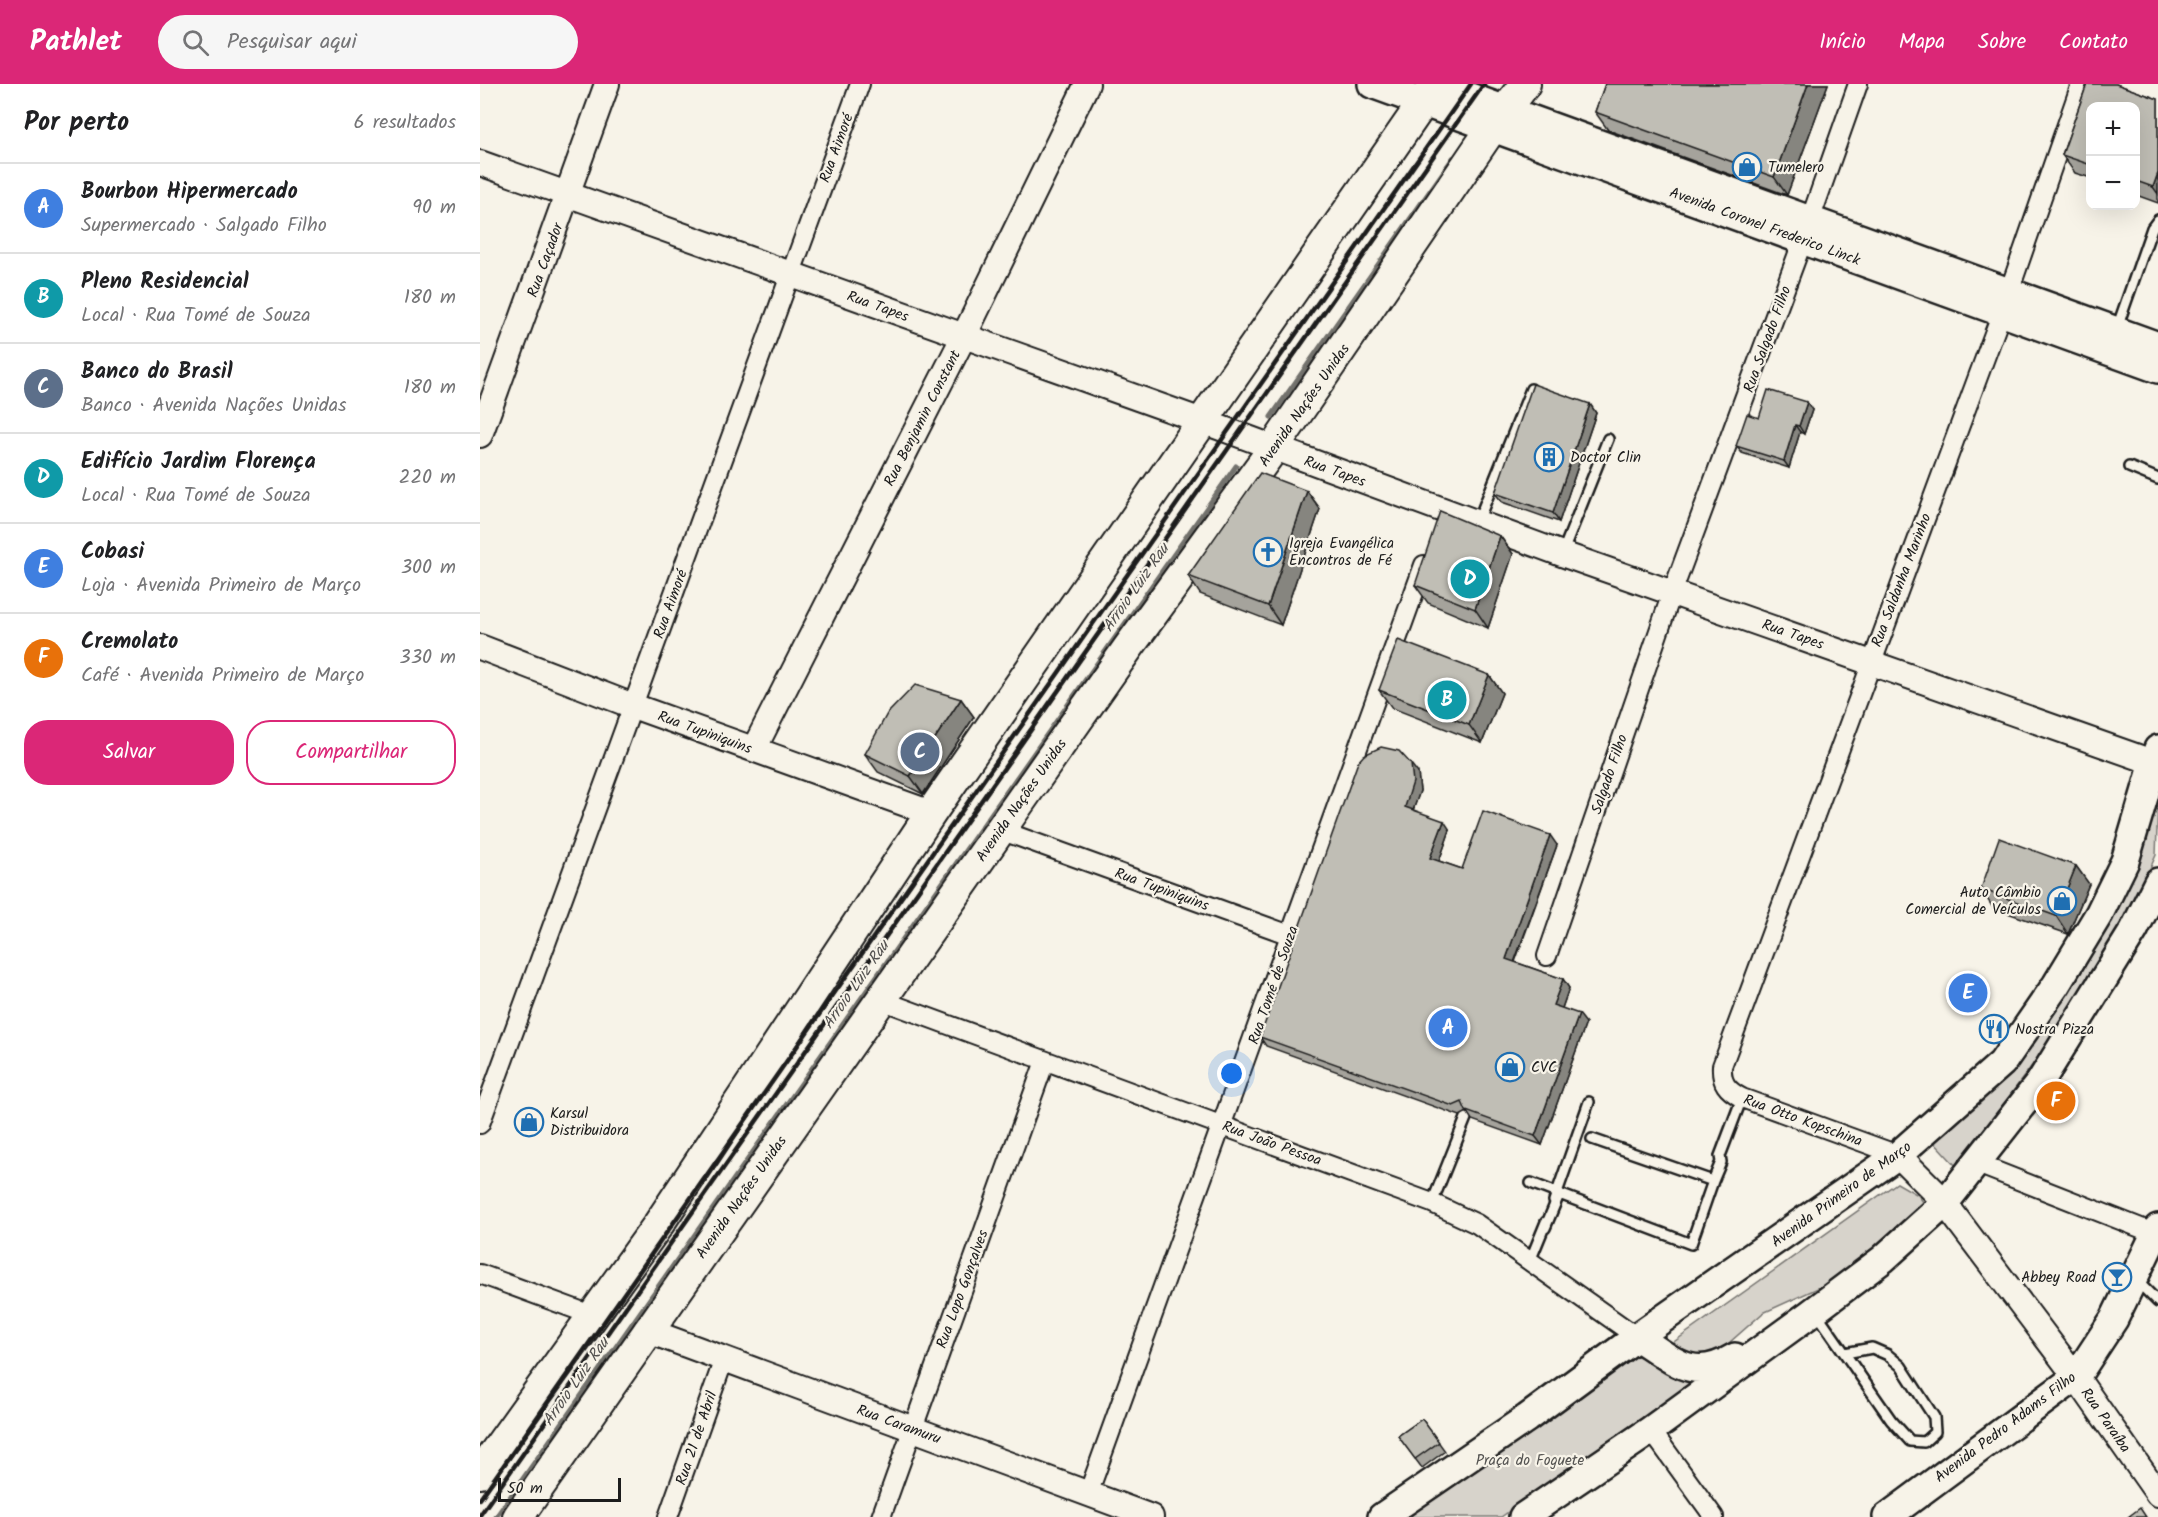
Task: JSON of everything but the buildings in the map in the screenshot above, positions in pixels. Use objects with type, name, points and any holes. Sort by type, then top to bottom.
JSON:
[{"type":"main road","name":"Avenida Coronel Frederico Linck","points":[[1372,84],[1432,89],[1498,120],[2006,302],[2158,369]]},
{"type":"main road","name":"Avenida Nações Unidas","points":[[518,1517],[646,1330],[1000,830],[1274,449],[1498,120],[1525,84]]},
{"type":"main road","points":[[480,1473],[594,1316],[932,813],[1432,89]]},
{"type":"main road","name":"Avenida Coronel Frederico Linck","points":[[1498,120],[1575,130],[1700,192]]},
{"type":"main road","name":"Avenida Coronel Frederico Linck","points":[[2006,302],[2116,331],[2158,346]]},
{"type":"main road","name":"Avenida Primeiro de Março","points":[[1382,1517],[1527,1418],[1637,1337],[1898,1155],[2002,1063],[2056,985],[2099,914],[2125,861],[2157,758]]},
{"type":"main road","points":[[1523,1517],[1651,1430],[1812,1312],[1883,1259],[1944,1204],[2040,1082],[2134,930],[2158,882]]},
{"type":"main road","name":"Avenida Pedro Adams Filho","points":[[1887,1517],[2076,1377],[2114,1319],[2157,1231]]},
{"type":"main road","points":[[1637,1337],[1685,1366],[1697,1370],[1709,1370],[1812,1312]]},
{"type":"street","name":"Rua Caçador","points":[[480,435],[569,195],[607,84]]},
{"type":"street","name":"Rua Aimoré","points":[[480,1124],[860,84]]},
{"type":"street","name":"Rua Benjamin Constant","points":[[754,749],[964,336],[1087,84]]},
{"type":"street","name":"Rua Salgado Filho","points":[[1672,593],[1807,231],[1858,84]]},
{"type":"street","name":"Rua Saldanha Marinho","points":[[1722,1075],[1726,1055],[2006,302],[2081,84]]},
{"type":"street","name":"Rua Tapes","points":[[480,163],[1202,421],[1274,449],[1440,521],[1477,523],[1672,593],[2157,758]]},
{"type":"street","name":"Rua Tomé de Souza","points":[[1088,1494],[1294,937],[1428,553]]},
{"type":"street","name":"Salgado Filho","points":[[1547,956],[1672,593]]},
{"type":"street","name":"Rua Tupiniquins","points":[[480,647],[633,706],[932,813]]},
{"type":"street","name":"Rua Tupiniquins","points":[[1000,830],[1294,937]]},
{"type":"street","name":"Rua João Pessoa","points":[[881,1000],[1432,1203],[1477,1224],[1637,1337]]},
{"type":"street","name":"Rua Lopo Gonçalves","points":[[881,1517],[911,1428],[1045,1061]]},
{"type":"street","name":"Rua Otto Kopschina","points":[[1722,1075],[1729,1091],[1742,1098],[1898,1155],[1929,1184],[1944,1204]]},
{"type":"street","points":[[1975,1164],[2157,1231]]},
{"type":"street","name":"Rua Paraíba","points":[[1944,1204],[2076,1377],[2158,1494]]},
{"type":"street","points":[[480,1274],[594,1316]]},
{"type":"street","name":"Rua Caramuru","points":[[646,1330],[1151,1517]]},
{"type":"street","name":"Rua 21 de Abril","points":[[668,1517],[724,1359]]},
{"type":"street","points":[[1651,1430],[1714,1517]]},
{"type":"lane","points":[[2116,331],[2152,228],[2158,220]]},
{"type":"lane","points":[[1477,523],[1531,389]]},
{"type":"lane","points":[[1562,554],[1608,439]]},
{"type":"lane","points":[[2129,467],[2158,478]]},
{"type":"lane","points":[[1531,1183],[1691,1244],[1742,1098]]},
{"type":"lane","points":[[1530,1261],[1560,1194],[1589,1102]]},
{"type":"lane","points":[[1432,1203],[1466,1118]]},
{"type":"lane","points":[[1592,1139],[1713,1181]]},
{"type":"lane","points":[[2134,1278],[2158,1302]]},
{"type":"lane","points":[[1812,1312],[1845,1353],[1891,1420],[1910,1441],[1924,1442],[1935,1432],[1934,1417],[1900,1366],[1888,1355],[1872,1348],[1845,1353]]},
{"type":"green space","points":[[2158,801],[2156,855],[2129,916],[2093,983],[1957,1167],[1931,1139],[2136,860]]},
{"type":"green space","points":[[1897,1183],[1918,1195],[1929,1210],[1851,1273],[1763,1313],[1722,1349],[1694,1358],[1671,1344]]},
{"type":"green space","name":"Praça do Foguete","points":[[1635,1355],[1697,1379],[1501,1517],[1397,1517]]},
{"type":"waterway","name":"Arroio Luiz Rau","points":[[1271,417],[1453,158]]},
{"type":"waterway","name":"Arroio Luiz Rau","points":[[496,1517],[1236,466]]},
{"type":"railway","points":[[480,1499],[1471,84]]},
{"type":"railway","points":[[480,1515],[1484,84]]},
{"type":"place","name":"Tumelero","points":[[1747,167]]},
{"type":"place","name":"Doctor Clin","points":[[1549,457]]},
{"type":"place","name":"Igreja Evangélica Encontros de Fé","points":[[1268,552]]},
{"type":"place","name":"Edifício Jardim Florença","points":[[1470,579]]},
{"type":"place","name":"Pleno Residencial","points":[[1447,700]]},
{"type":"place","name":"Banco do Brasil","points":[[920,752]]},
{"type":"place","name":"Auto Câmbio Comercial de Veículos","points":[[2062,901]]},
{"type":"place","name":"Cobasi","points":[[1968,993]]},
{"type":"place","name":"Bourbon Hipermercado","points":[[1448,1028]]},
{"type":"place","name":"Nostra Pizza","points":[[1994,1029]]},
{"type":"place","name":"CVC","points":[[1510,1067]]},
{"type":"place","name":"Cremolato","points":[[2056,1101]]},
{"type":"place","name":"Karsul Distribuidora","points":[[529,1122]]},
{"type":"place","name":"Abbey Road","points":[[2117,1277]]}]
